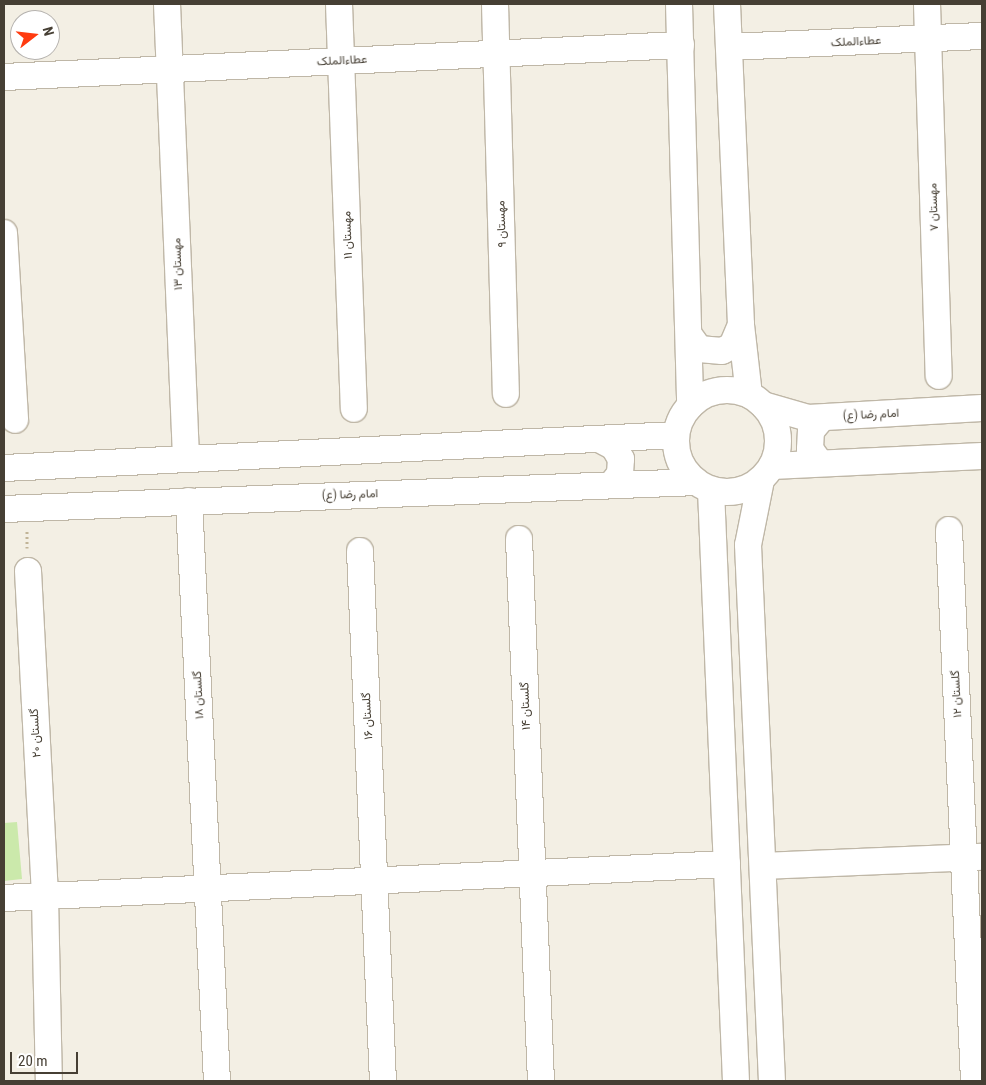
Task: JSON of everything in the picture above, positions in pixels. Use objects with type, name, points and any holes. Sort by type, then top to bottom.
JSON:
[{"type":"street","name":"مهستان ۱۳","points":[[167,4],[186,459]]},
{"type":"street","name":"مهستان ۱۱","points":[[339,4],[354,409]]},
{"type":"street","name":"مهستان ۹","points":[[495,4],[506,394]]},
{"type":"street","points":[[680,4],[690,406],[676,435],[681,460],[704,486],[714,547],[736,1081]]},
{"type":"street","points":[[727,4],[741,325],[756,400],[777,433],[748,545],[772,1081]]},
{"type":"street","name":"مهستان ۷","points":[[928,4],[938,376]]},
{"type":"street","name":"عطاءالملک","points":[[729,47],[982,36]]},
{"type":"street","name":"عطاءالملک","points":[[4,77],[681,45]]},
{"type":"street","points":[[4,233],[15,420]]},
{"type":"street","points":[[689,334],[699,350],[709,353],[732,346],[741,325]]},
{"type":"street","points":[[690,406],[718,391],[756,400]]},
{"type":"street","name":"امام رضا (ع)","points":[[756,400],[808,418],[982,408]]},
{"type":"street","points":[[820,464],[810,449],[811,431],[822,418]]},
{"type":"street","points":[[4,468],[676,435]]},
{"type":"street","points":[[601,440],[614,447],[621,459],[620,474],[611,485]]},
{"type":"street","points":[[704,486],[729,492],[766,473],[820,464],[982,456]]},
{"type":"street","name":"امام رضا (ع)","points":[[15,508],[611,485],[704,486]]},
{"type":"street","name":"گلستان ۱۸","points":[[189,501],[217,1081]]},
{"type":"street","name":"گلستان ۱۲","points":[[949,530],[974,857],[974,1081]]},
{"type":"street","name":"گلستان ۱۴","points":[[519,539],[541,1081]]},
{"type":"street","points":[[714,547],[725,542],[748,545]]},
{"type":"street","name":"گلستان ۱۶","points":[[360,551],[376,880],[383,1081]]},
{"type":"street","name":"گلستان ۲۰","points":[[28,571],[45,896],[49,1081]]},
{"type":"street","points":[[763,866],[974,857]]},
{"type":"street","points":[[4,898],[727,864]]},
{"type":"path","points":[[15,508],[28,571]]},
{"type":"green space","points":[[17,822],[22,879],[4,881],[4,823]]}]
